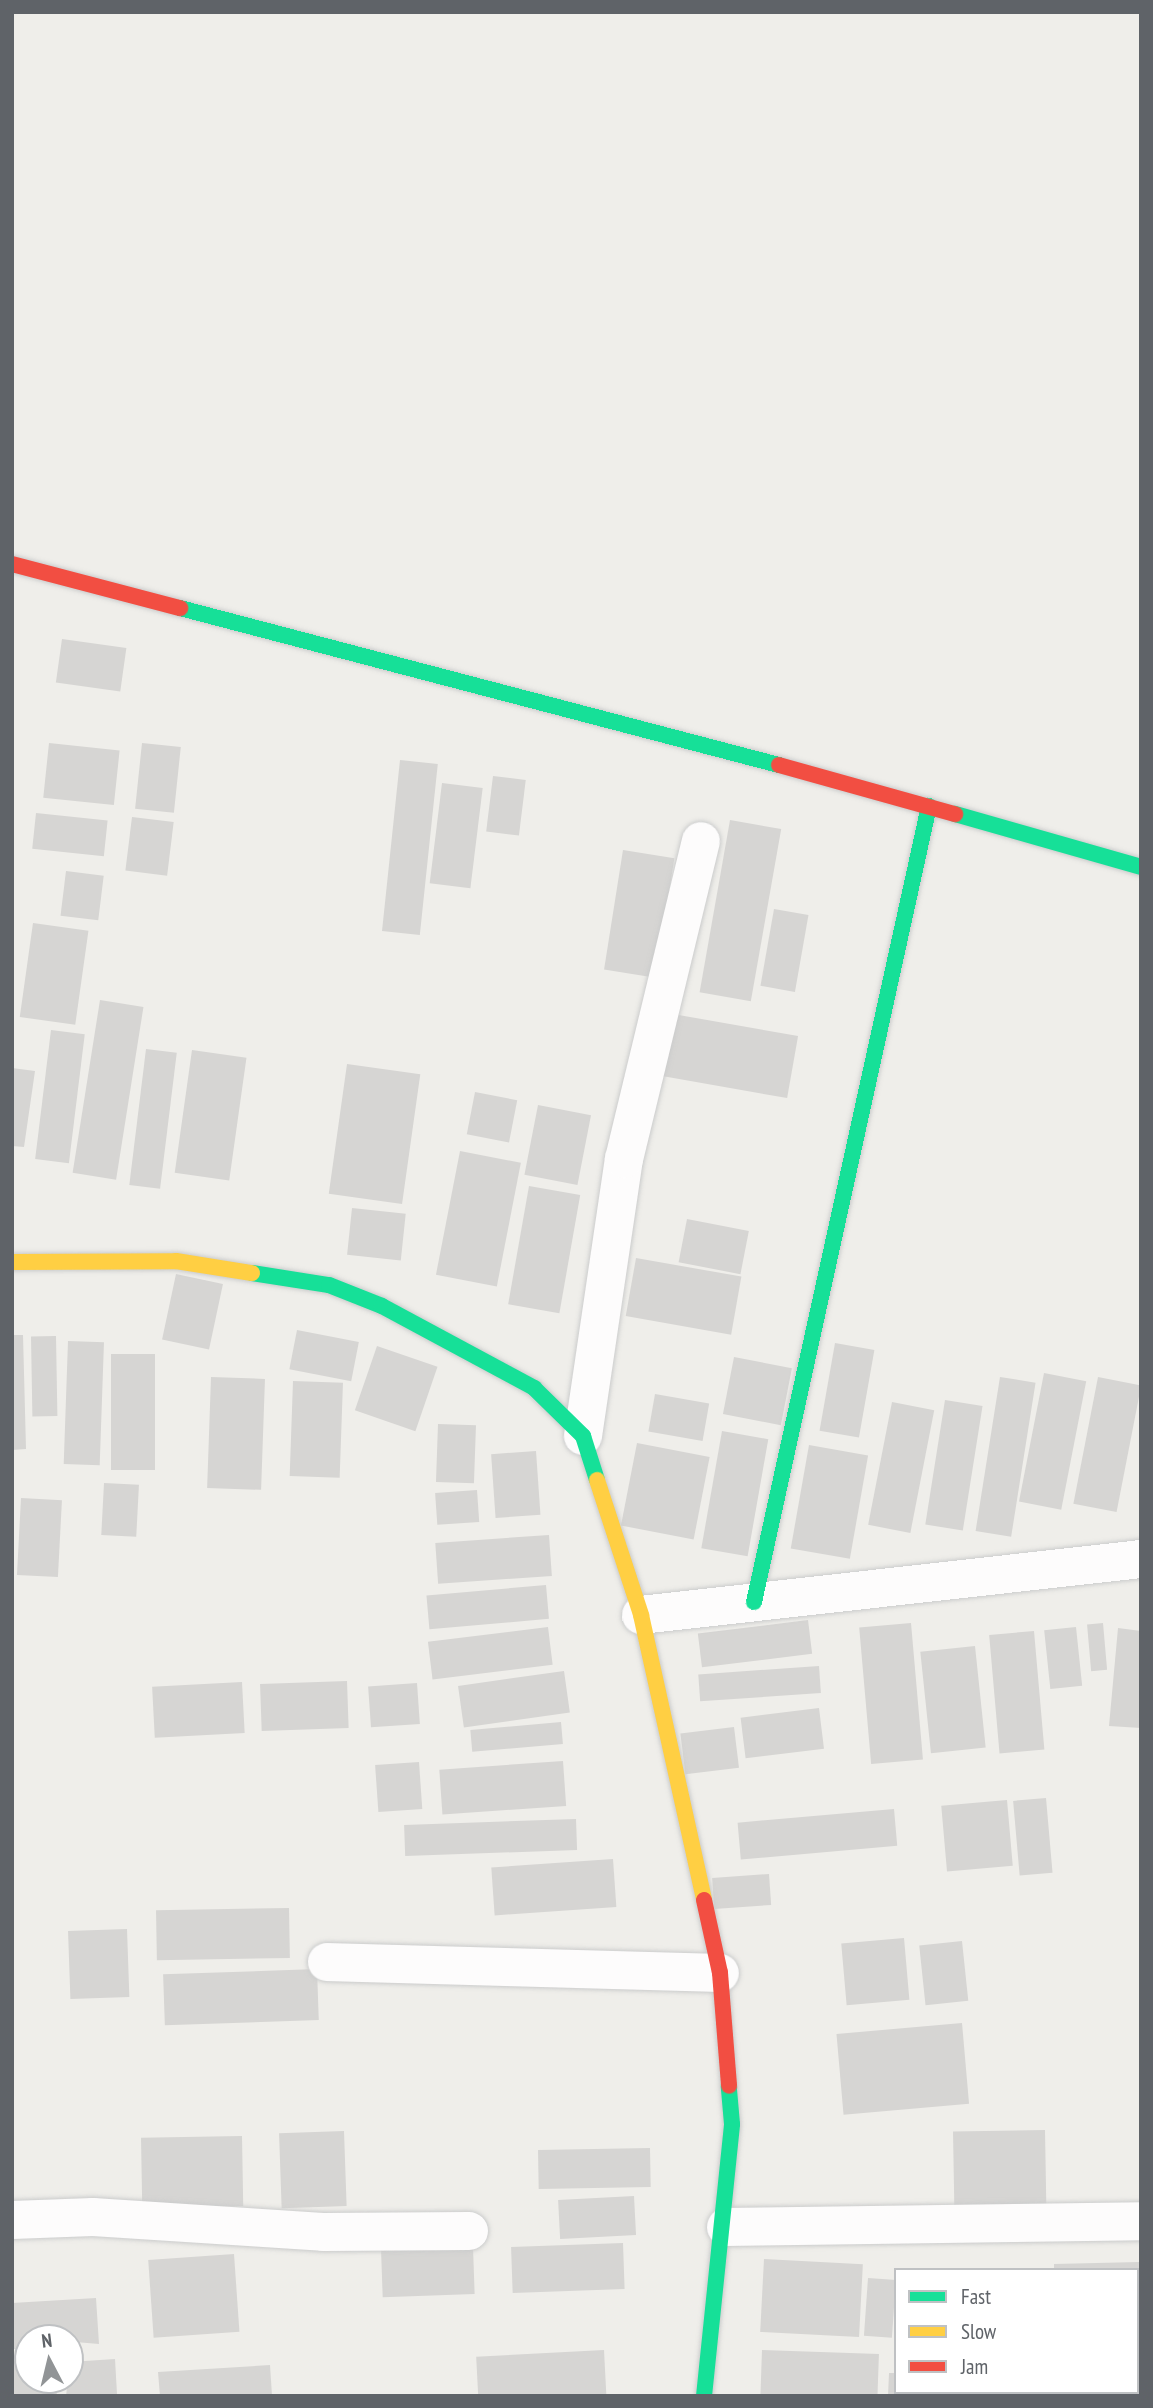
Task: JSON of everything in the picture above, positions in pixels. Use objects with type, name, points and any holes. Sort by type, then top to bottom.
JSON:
[{"type":"street","points":[[12,564],[929,806],[1141,867]]},
{"type":"street","points":[[754,1602],[929,806]]},
{"type":"street","points":[[701,841],[643,1065],[583,1436],[641,1615],[720,1973],[732,2124],[726,2227],[704,2396]]},
{"type":"street","points":[[12,1262],[176,1261],[329,1285],[382,1306],[534,1388],[583,1436]]},
{"type":"street","points":[[641,1615],[1141,1559]]},
{"type":"street","points":[[327,1962],[720,1973]]},
{"type":"street","points":[[12,2220],[93,2217],[323,2232],[469,2231]]},
{"type":"street","points":[[726,2227],[1141,2221]]},
{"type":"building","points":[[62,639],[126,648],[120,692],[56,683]]},
{"type":"building","points":[[49,743],[120,750],[114,805],[43,798]]},
{"type":"building","points":[[142,743],[181,747],[174,813],[135,809]]},
{"type":"building","points":[[400,760],[438,764],[420,935],[382,931]]},
{"type":"building","points":[[493,776],[526,780],[519,836],[486,832]]},
{"type":"building","points":[[442,783],[483,788],[470,888],[430,883]]},
{"type":"building","points":[[36,813],[108,821],[104,856],[32,849]]},
{"type":"building","points":[[132,817],[174,822],[167,876],[125,871]]},
{"type":"building","points":[[730,820],[781,829],[751,1001],[700,992]]},
{"type":"building","points":[[623,850],[674,858],[655,978],[604,970]]},
{"type":"building","points":[[66,871],[104,876],[98,920],[61,916]]},
{"type":"building","points":[[774,909],[808,915],[795,992],[760,986]]},
{"type":"building","points":[[33,923],[88,931],[75,1025],[20,1017]]},
{"type":"building","points":[[100,1000],[143,1007],[116,1180],[73,1173]]},
{"type":"building","points":[[673,1014],[798,1036],[787,1098],[662,1076]]},
{"type":"building","points":[[51,1030],[85,1034],[69,1163],[35,1159]]},
{"type":"building","points":[[146,1049],[177,1053],[160,1189],[129,1185]]},
{"type":"building","points":[[192,1050],[246,1058],[229,1180],[175,1173]]},
{"type":"building","points":[[347,1064],[420,1074],[402,1204],[329,1194]]},
{"type":"building","points":[[12,1068],[35,1071],[24,1147],[12,1146]]},
{"type":"building","points":[[475,1092],[517,1100],[509,1142],[467,1134]]},
{"type":"building","points":[[538,1105],[591,1115],[577,1185],[524,1175]]},
{"type":"building","points":[[460,1151],[521,1163],[497,1287],[436,1275]]},
{"type":"building","points":[[529,1186],[580,1195],[559,1313],[508,1304]]},
{"type":"building","points":[[352,1208],[406,1214],[401,1260],[347,1255]]},
{"type":"building","points":[[687,1219],[749,1231],[740,1274],[679,1262]]},
{"type":"building","points":[[636,1258],[741,1277],[731,1335],[626,1316]]},
{"type":"building","points":[[176,1274],[223,1284],[209,1350],[162,1340]]},
{"type":"building","points":[[297,1330],[359,1342],[351,1381],[289,1369]]},
{"type":"building","points":[[12,1335],[23,1335],[26,1449],[12,1450]]},
{"type":"building","points":[[31,1336],[56,1336],[57,1416],[32,1416]]},
{"type":"building","points":[[68,1341],[104,1342],[100,1465],[64,1464]]},
{"type":"building","points":[[835,1343],[874,1350],[859,1438],[820,1431]]},
{"type":"building","points":[[377,1346],[438,1367],[415,1431],[355,1410]]},
{"type":"building","points":[[111,1354],[155,1354],[155,1470],[111,1470]]},
{"type":"building","points":[[734,1357],[792,1368],[781,1425],[723,1414]]},
{"type":"building","points":[[1044,1373],[1086,1381],[1061,1510],[1019,1502]]},
{"type":"building","points":[[211,1377],[265,1379],[261,1490],[207,1488]]},
{"type":"building","points":[[1000,1377],[1036,1383],[1011,1537],[976,1531]]},
{"type":"building","points":[[1098,1377],[1141,1385],[1117,1512],[1073,1504]]},
{"type":"building","points":[[293,1381],[343,1383],[340,1478],[290,1476]]},
{"type":"building","points":[[655,1394],[709,1404],[703,1441],[648,1431]]},
{"type":"building","points":[[945,1400],[983,1406],[963,1530],[925,1524]]},
{"type":"building","points":[[892,1402],[934,1410],[910,1533],[868,1525]]},
{"type":"building","points":[[438,1424],[476,1425],[474,1483],[436,1482]]},
{"type":"building","points":[[722,1431],[768,1439],[748,1556],[701,1548]]},
{"type":"building","points":[[637,1443],[710,1457],[694,1540],[621,1525]]},
{"type":"building","points":[[809,1445],[868,1455],[850,1559],[791,1548]]},
{"type":"building","points":[[536,1451],[540,1515],[496,1518],[491,1454]]},
{"type":"building","points":[[104,1483],[139,1485],[136,1537],[101,1535]]},
{"type":"building","points":[[477,1490],[479,1522],[437,1525],[435,1493]]},
{"type":"building","points":[[21,1498],[62,1500],[58,1577],[17,1575]]},
{"type":"building","points":[[549,1535],[552,1576],[438,1584],[435,1543]]},
{"type":"building","points":[[546,1585],[549,1619],[429,1629],[426,1595]]},
{"type":"building","points":[[808,1620],[812,1654],[702,1667],[698,1634]]},
{"type":"building","points":[[911,1623],[923,1759],[871,1764],[859,1628]]},
{"type":"building","points":[[1103,1623],[1107,1670],[1091,1671],[1087,1624]]},
{"type":"building","points":[[548,1627],[553,1665],[433,1679],[428,1642]]},
{"type":"building","points":[[1076,1627],[1082,1686],[1050,1689],[1044,1630]]},
{"type":"building","points":[[1118,1628],[1141,1631],[1141,1728],[1109,1726]]},
{"type":"building","points":[[1034,1631],[1044,1750],[1000,1753],[989,1635]]},
{"type":"building","points":[[975,1646],[986,1747],[931,1753],[920,1652]]},
{"type":"building","points":[[819,1666],[821,1693],[700,1701],[698,1674]]},
{"type":"building","points":[[564,1671],[570,1713],[464,1727],[458,1686]]},
{"type":"building","points":[[347,1681],[349,1728],[262,1731],[260,1684]]},
{"type":"building","points":[[242,1682],[245,1733],[155,1738],[152,1687]]},
{"type":"building","points":[[417,1683],[420,1724],[371,1727],[368,1686]]},
{"type":"building","points":[[819,1708],[824,1749],[746,1758],[741,1718]]},
{"type":"building","points":[[561,1722],[563,1744],[472,1752],[470,1730]]},
{"type":"building","points":[[734,1727],[739,1768],[685,1774],[680,1734]]},
{"type":"building","points":[[563,1761],[566,1806],[442,1815],[439,1770]]},
{"type":"building","points":[[419,1762],[422,1809],[378,1812],[375,1765]]},
{"type":"building","points":[[1046,1798],[1053,1873],[1020,1876],[1013,1801]]},
{"type":"building","points":[[1007,1800],[1013,1866],[947,1872],[941,1806]]},
{"type":"building","points":[[894,1809],[897,1846],[741,1860],[738,1823]]},
{"type":"building","points":[[576,1819],[577,1850],[405,1856],[404,1825]]},
{"type":"building","points":[[613,1859],[616,1907],[495,1915],[491,1868]]},
{"type":"building","points":[[769,1874],[771,1905],[714,1909],[712,1878]]},
{"type":"building","points":[[289,1908],[290,1958],[157,1960],[156,1910]]},
{"type":"building","points":[[127,1929],[129,1997],[70,1999],[68,1931]]},
{"type":"building","points":[[904,1938],[909,2000],[847,2005],[841,1943]]},
{"type":"building","points":[[962,1941],[968,2001],[926,2005],[919,1945]]},
{"type":"building","points":[[317,1969],[319,2020],[165,2025],[163,1974]]},
{"type":"building","points":[[962,2023],[969,2104],[844,2115],[836,2034]]},
{"type":"building","points":[[1045,2130],[1046,2213],[954,2215],[953,2132]]},
{"type":"building","points":[[344,2131],[347,2206],[282,2208],[279,2133]]},
{"type":"building","points":[[242,2136],[243,2206],[142,2208],[141,2138]]},
{"type":"building","points":[[650,2148],[651,2187],[539,2189],[538,2150]]},
{"type":"building","points":[[634,2196],[636,2235],[560,2239],[558,2200]]},
{"type":"building","points":[[623,2243],[625,2289],[513,2293],[511,2247]]},
{"type":"building","points":[[473,2247],[475,2294],[383,2297],[381,2250]]},
{"type":"building","points":[[234,2254],[239,2332],[154,2338],[148,2260]]},
{"type":"building","points":[[764,2259],[863,2264],[859,2337],[760,2332]]},
{"type":"building","points":[[1139,2262],[1139,2268],[1054,2268],[1054,2264]]},
{"type":"building","points":[[1139,2274],[1140,2274],[1139,2319]]},
{"type":"building","points":[[868,2278],[894,2280],[892,2338],[864,2336]]},
{"type":"building","points":[[96,2298],[99,2344],[84,2343],[84,2324],[14,2324],[12,2349],[12,2303]]},
{"type":"building","points":[[604,2350],[606,2395],[478,2396],[476,2357]]},
{"type":"building","points":[[762,2350],[879,2354],[877,2396],[760,2396]]},
{"type":"building","points":[[115,2359],[117,2394],[66,2396],[84,2394],[84,2361]]},
{"type":"building","points":[[12,2361],[14,2394],[57,2396],[12,2396]]},
{"type":"building","points":[[270,2365],[272,2396],[160,2396],[158,2372]]},
{"type":"building","points":[[889,2373],[894,2373],[894,2394],[924,2396],[888,2396]]},
{"type":"traffic: fast","points":[[180,608],[779,765]]},
{"type":"traffic: fast","points":[[754,1602],[929,806]]},
{"type":"traffic: fast","points":[[955,814],[1141,867]]},
{"type":"traffic: fast","points":[[252,1273],[329,1285],[382,1306],[534,1388],[583,1436],[597,1480]]},
{"type":"traffic: fast","points":[[704,2396],[732,2124],[729,2086]]},
{"type":"traffic: slow","points":[[12,1262],[176,1261],[252,1273]]},
{"type":"traffic: slow","points":[[597,1480],[641,1615],[704,1900]]},
{"type":"traffic: jam","points":[[12,564],[180,608]]},
{"type":"traffic: jam","points":[[779,765],[955,814]]},
{"type":"traffic: jam","points":[[704,1900],[720,1973],[729,2086]]}]
